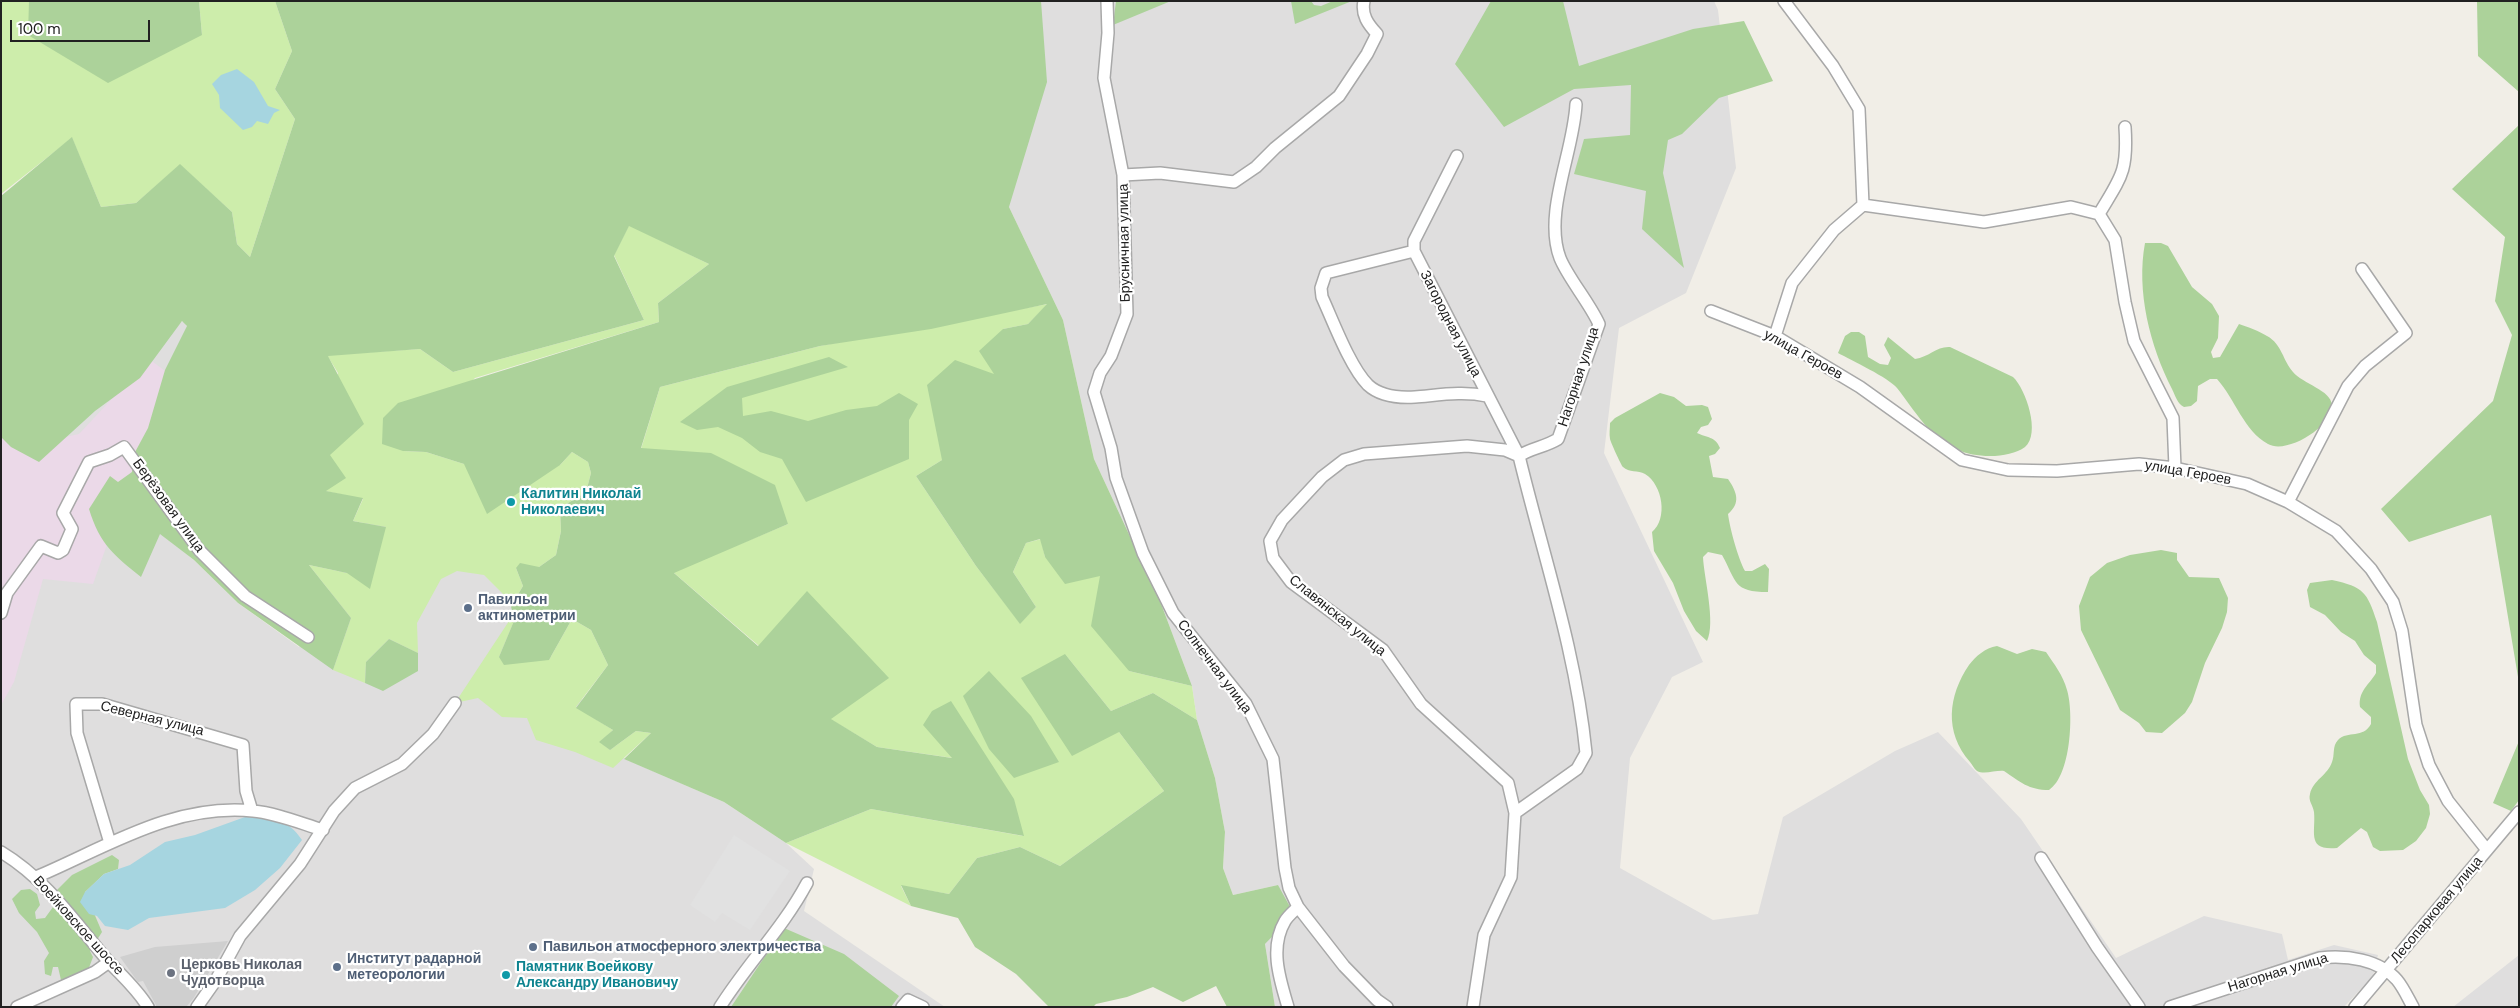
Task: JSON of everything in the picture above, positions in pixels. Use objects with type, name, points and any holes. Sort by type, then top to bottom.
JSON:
[{"type":"street","points":[[1107,1],[1108,33],[1104,78],[1123,175]]},
{"type":"street","name":"Брусничная улица","points":[[1111,448],[1094,392],[1100,373],[1111,356],[1127,314],[1123,175],[1160,174],[1234,182],[1256,167],[1275,148],[1339,96],[1367,54],[1377,34],[1367,24],[1363,8],[1364,1]]},
{"type":"street","points":[[1784,1],[1833,66],[1859,109],[1863,205]]},
{"type":"street","name":"Нагорная улица","points":[[1519,456],[1527,450],[1548,446],[1558,439],[1599,324],[1560,258],[1556,232],[1557,207],[1575,126],[1576,104]]},
{"type":"street","points":[[2099,214],[2123,175],[2127,156],[2126,127]]},
{"type":"street","points":[[1414,251],[1414,241],[1457,156]]},
{"type":"street","points":[[1775,336],[1792,283],[1834,230],[1863,205],[1984,222],[2071,208],[2099,214],[2115,240],[2125,302],[2134,340],[2173,418],[2175,468]]},
{"type":"street","name":"Загородная улица","points":[[1488,396],[1470,392],[1400,398],[1384,394],[1369,386],[1358,370],[1322,297],[1321,288],[1326,273],[1414,251],[1519,456],[1539,542],[1569,642],[1586,753],[1577,769],[1515,814]]},
{"type":"street","points":[[2288,502],[2348,386],[2365,366],[2406,333],[2362,269]]},
{"type":"street","name":"улица Героев","points":[[1711,311],[1775,336],[1860,387],[1962,460],[2008,470],[2057,471],[2139,464],[2175,468],[2247,484],[2288,502],[2336,531],[2371,569],[2393,602],[2402,631],[2416,725],[2429,765],[2448,800],[2487,850]]},
{"type":"street","name":"Берёзовая улица","points":[[1,613],[6,593],[41,546],[58,552],[63,550],[72,529],[63,513],[88,462],[110,456],[124,447],[199,550],[245,596],[308,638]]},
{"type":"street","name":"Солнечная улица","points":[[1111,448],[1116,478],[1143,553],[1173,613],[1246,704],[1273,759],[1285,868],[1289,888],[1298,907],[1344,966],[1377,1000],[1387,1007]]},
{"type":"street","name":"Славянская улица","points":[[1473,1007],[1484,935],[1511,877],[1515,814],[1508,784],[1421,704],[1383,650],[1291,582],[1273,558],[1270,541],[1282,520],[1322,477],[1344,460],[1364,454],[1395,451],[1480,448],[1504,450],[1519,456]]},
{"type":"street","points":[[197,1007],[216,980],[243,930],[300,864],[334,811],[354,788],[402,764],[433,734],[455,703]]},
{"type":"street","name":"Северная улица","points":[[110,843],[77,732],[76,704],[102,704],[243,745],[246,791],[252,810]]},
{"type":"street","points":[[36,877],[148,826],[181,817],[226,811],[252,810],[270,813],[323,830]]},
{"type":"street","name":"Лесопарковая улица","points":[[2355,1007],[2519,812]]},
{"type":"street","name":"Воейковское шоссе","points":[[1,852],[36,877],[55,896],[109,962],[140,993],[148,1007]]},
{"type":"street","points":[[2041,858],[2097,947],[2139,1007]]},
{"type":"street","points":[[720,1007],[737,980],[792,912],[807,883]]},
{"type":"street","points":[[1288,1007],[1277,971],[1278,947],[1284,922],[1298,907]]},
{"type":"street","name":"Нагорная улица","points":[[2170,1007],[2320,958],[2337,956],[2352,958],[2387,970]]},
{"type":"street","points":[[17,1007],[95,972],[109,962]]},
{"type":"street","points":[[2387,970],[2398,980],[2413,1007]]},
{"type":"street","points":[[902,1007],[908,1000],[923,1007]]},
{"type":"shaded area","points":[[1032,1],[1714,1],[1718,10],[1736,168],[1686,293],[1619,328],[1604,453],[1703,662],[1672,677],[1630,758],[1620,868],[1713,920],[1758,914],[1783,817],[1895,751],[1938,732],[2021,819],[2116,958],[2204,916],[2282,934],[2288,960],[2334,945],[2378,955],[2373,976],[2344,1007],[1275,1007],[1265,944],[1284,922],[1278,885],[1233,895],[1223,868],[1225,832],[1215,778],[1197,720],[1192,686],[1160,601],[1094,459],[1063,320],[1009,207]]},
{"type":"shaded area","points":[[183,321],[187,326],[160,533],[194,560],[238,603],[299,647],[403,451],[625,759],[724,802],[786,843],[814,869],[804,911],[945,1007],[1,1007],[1,437]]},
{"type":"shaded area","points":[[149,359],[168,373],[93,584],[43,579],[14,682],[1,705],[1,420],[37,443],[79,434]]},
{"type":"shaded area","points":[[734,835],[790,871],[750,930],[722,913],[715,922],[690,905]]},
{"type":"shaded area","points":[[228,941],[193,999],[186,1007],[157,1007],[143,981],[138,982],[120,957],[155,947]]},
{"type":"shaded area","points":[[2519,955],[2519,1007],[2453,1007]]},
{"type":"green space","points":[[1,1],[57,1],[202,35],[199,1],[275,1],[292,51],[275,89],[295,119],[250,257],[237,244],[232,212],[180,165],[136,203],[101,207],[72,138],[1,194]]},
{"type":"green space","points":[[29,1],[199,1],[202,35],[108,83],[28,35]]},
{"type":"green space","points":[[275,1],[1041,1],[1047,82],[1009,207],[1063,320],[1094,459],[1160,601],[1192,686],[1129,671],[1091,626],[1100,576],[1065,584],[1045,557],[1040,539],[1026,543],[1013,572],[1036,607],[1020,624],[976,566],[916,476],[942,460],[927,385],[955,360],[994,374],[979,351],[1003,329],[1028,324],[1047,304],[931,329],[820,346],[660,387],[641,448],[711,453],[775,485],[788,524],[674,573],[758,646],[807,591],[889,678],[831,719],[877,747],[952,758],[923,725],[932,711],[951,701],[1014,799],[1024,836],[871,809],[786,843],[724,802],[624,759],[651,733],[636,731],[610,750],[599,742],[613,730],[576,708],[608,665],[591,630],[572,619],[549,660],[504,665],[499,657],[514,621],[510,601],[517,596],[523,586],[516,568],[520,563],[539,567],[556,555],[561,531],[560,508],[586,492],[591,473],[588,462],[572,452],[560,465],[487,514],[464,464],[426,452],[403,451],[382,444],[383,418],[398,403],[659,322],[658,303],[709,264],[629,226],[614,256],[644,320],[453,372],[420,349],[328,356],[364,424],[330,455],[346,478],[326,491],[363,498],[353,521],[386,527],[370,589],[347,573],[309,565],[351,618],[333,670],[238,603],[194,560],[160,534],[141,577],[103,541],[89,509],[110,476],[118,482],[132,472],[134,454],[148,428],[165,370],[187,326],[182,321],[140,378],[95,411],[39,462],[11,447],[1,437],[1,196],[72,137],[101,207],[136,203],[180,164],[232,212],[237,244],[250,257],[295,119],[275,89],[292,51]]},
{"type":"green space","points":[[1116,1],[1171,1],[1113,25]]},
{"type":"green space","points":[[1291,1],[1311,1],[1314,5],[1321,6],[1333,1],[1352,1],[1295,24]]},
{"type":"green space","points":[[1491,1],[1563,1],[1579,66],[1693,29],[1744,21],[1773,81],[1719,98],[1682,134],[1668,140],[1663,173],[1684,268],[1642,229],[1646,191],[1574,174],[1584,139],[1630,135],[1631,85],[1574,89],[1504,127],[1455,64]]},
{"type":"green space","points":[[2477,1],[2519,1],[2519,92],[2478,56]]},
{"type":"green space","points":[[2519,125],[2519,683],[2491,515],[2409,542],[2381,509],[2493,401],[2512,335],[2495,301],[2505,237],[2452,189]]},
{"type":"green space","points":[[629,225],[709,264],[658,303],[659,322],[475,378],[403,451],[426,452],[464,464],[560,465],[572,452],[588,462],[591,473],[586,492],[560,508],[561,531],[556,555],[539,567],[516,568],[523,586],[517,596],[510,601],[484,575],[457,571],[441,579],[417,623],[418,653],[389,639],[366,662],[365,683],[333,670],[351,618],[309,565],[347,573],[386,527],[353,521],[363,499],[325,491],[338,373],[327,355],[420,349],[453,372],[644,320],[614,255]]},
{"type":"green space","points":[[2145,243],[2161,243],[2168,246],[2192,287],[2212,304],[2219,316],[2218,338],[2211,352],[2213,358],[2220,357],[2239,324],[2264,334],[2276,343],[2293,372],[2327,395],[2332,405],[2325,422],[2308,436],[2297,442],[2286,446],[2276,446],[2268,444],[2252,431],[2217,379],[2210,379],[2198,386],[2197,401],[2191,406],[2184,407],[2180,404],[2164,372],[2151,337],[2142,280]]},
{"type":"green space","points":[[1048,304],[1028,324],[1003,329],[995,375],[942,460],[916,476],[976,566],[1020,623],[1036,607],[1013,572],[1026,543],[1041,539],[1045,557],[1100,576],[1129,671],[1192,686],[1197,720],[1153,693],[1111,711],[1065,654],[1119,732],[1164,791],[1060,866],[1020,847],[977,858],[949,894],[901,886],[911,906],[786,843],[871,809],[1023,836],[953,758],[877,747],[830,719],[807,592],[759,646],[673,572],[788,524],[641,449],[660,387],[820,346]]},
{"type":"green space","points":[[1851,332],[1859,332],[1865,336],[1868,357],[1880,364],[1888,365],[1891,358],[1884,345],[1888,337],[1915,359],[1941,348],[1950,347],[2013,377],[2023,391],[2030,412],[2032,432],[2030,441],[2018,451],[1992,456],[1965,453],[1948,445],[1931,431],[1893,384],[1838,353],[1845,336]]},
{"type":"green space","points":[[829,357],[848,367],[742,398],[743,416],[771,411],[808,421],[846,410],[877,406],[899,393],[918,404],[909,420],[909,459],[806,502],[782,459],[760,452],[742,438],[718,427],[697,430],[680,422],[727,387]]},
{"type":"green space","points":[[1660,393],[1674,397],[1686,406],[1702,405],[1708,407],[1712,419],[1708,425],[1701,427],[1697,433],[1716,441],[1720,448],[1715,454],[1709,456],[1713,477],[1728,479],[1734,488],[1736,502],[1728,514],[1732,535],[1740,559],[1745,571],[1752,571],[1765,564],[1769,569],[1768,592],[1757,592],[1748,590],[1738,584],[1722,555],[1708,552],[1703,557],[1710,612],[1707,641],[1696,631],[1684,611],[1673,583],[1654,551],[1652,532],[1657,526],[1662,511],[1656,486],[1645,474],[1623,467],[1610,439],[1610,423],[1615,418]]},
{"type":"green space","points":[[2161,550],[2177,553],[2177,560],[2189,577],[2219,578],[2228,598],[2227,612],[2222,628],[2205,663],[2192,702],[2185,713],[2162,733],[2146,732],[2139,723],[2120,710],[2081,630],[2079,606],[2090,577],[2107,563],[2130,555]]},
{"type":"green space","points":[[2332,580],[2358,588],[2367,597],[2377,622],[2408,759],[2420,790],[2429,805],[2430,814],[2426,828],[2416,841],[2403,850],[2380,851],[2373,847],[2367,832],[2361,828],[2337,848],[2321,846],[2315,839],[2314,812],[2310,794],[2314,785],[2330,767],[2338,740],[2346,735],[2360,733],[2368,729],[2371,724],[2371,717],[2360,707],[2360,701],[2362,692],[2376,673],[2376,665],[2364,655],[2355,641],[2341,632],[2325,615],[2310,607],[2307,590],[2310,583]]},
{"type":"green space","points":[[511,618],[514,621],[499,657],[549,660],[572,619],[591,630],[608,665],[576,707],[613,730],[600,742],[610,750],[636,731],[651,733],[613,768],[575,752],[536,740],[527,718],[502,717],[478,698],[455,703]]},
{"type":"green space","points":[[389,639],[418,653],[418,671],[383,691],[365,683],[366,662]]},
{"type":"green space","points":[[1997,646],[2017,654],[2032,649],[2046,652],[2063,679],[2067,690],[2070,713],[2069,743],[2062,772],[2056,783],[2049,790],[2030,787],[2004,771],[1983,773],[1977,771],[1956,739],[1952,714],[1953,701],[1962,677],[1969,665],[1978,656]]},
{"type":"green space","points":[[1065,654],[1111,711],[1153,693],[1197,720],[1215,778],[1225,832],[1223,868],[1233,895],[1278,885],[1294,914],[1265,944],[1275,1007],[1227,1007],[1216,986],[1183,1002],[1153,987],[1127,997],[1096,1004],[1093,1007],[1049,1007],[1016,974],[975,947],[958,918],[911,906],[901,885],[949,894],[977,858],[1020,847],[1060,866],[1164,791],[1119,732],[1072,756],[1021,678]]},
{"type":"green space","points":[[989,671],[1031,716],[1059,762],[1014,778],[989,749],[963,696]]},
{"type":"green space","points":[[2519,741],[2519,800],[2511,811],[2493,803]]},
{"type":"green space","points":[[112,855],[119,860],[118,869],[104,874],[85,892],[102,932],[90,951],[93,957],[87,973],[61,980],[58,967],[53,967],[51,976],[45,974],[44,961],[49,953],[37,932],[19,913],[12,899],[21,890],[30,889],[37,894],[40,905],[35,912],[36,919],[45,918],[53,907],[50,897],[72,875]]},
{"type":"green space","points":[[784,928],[844,954],[899,996],[891,1007],[731,1007]]},
{"type":"water","points":[[237,69],[254,82],[268,106],[280,110],[274,113],[268,124],[257,121],[252,127],[243,130],[220,108],[219,95],[212,84],[221,75]]},
{"type":"water","points":[[245,817],[270,819],[284,823],[291,827],[302,840],[280,868],[255,890],[225,908],[149,918],[128,930],[105,926],[97,916],[89,914],[80,902],[85,892],[104,874],[130,865],[165,842],[195,835]]},
{"type":"place","name":"Калитин Николай Николаевич","points":[[511,502]]},
{"type":"place","name":"Павильон актинометрии","points":[[468,608]]},
{"type":"place","name":"Павильон атмосферного электричества","points":[[533,947]]},
{"type":"place","name":"Институт радарной метеорологии","points":[[337,967]]},
{"type":"place","name":"Церковь Николая Чудотворца","points":[[171,973]]},
{"type":"place","name":"Памятник Воейкову Александру Ивановичу","points":[[506,975]]}]
